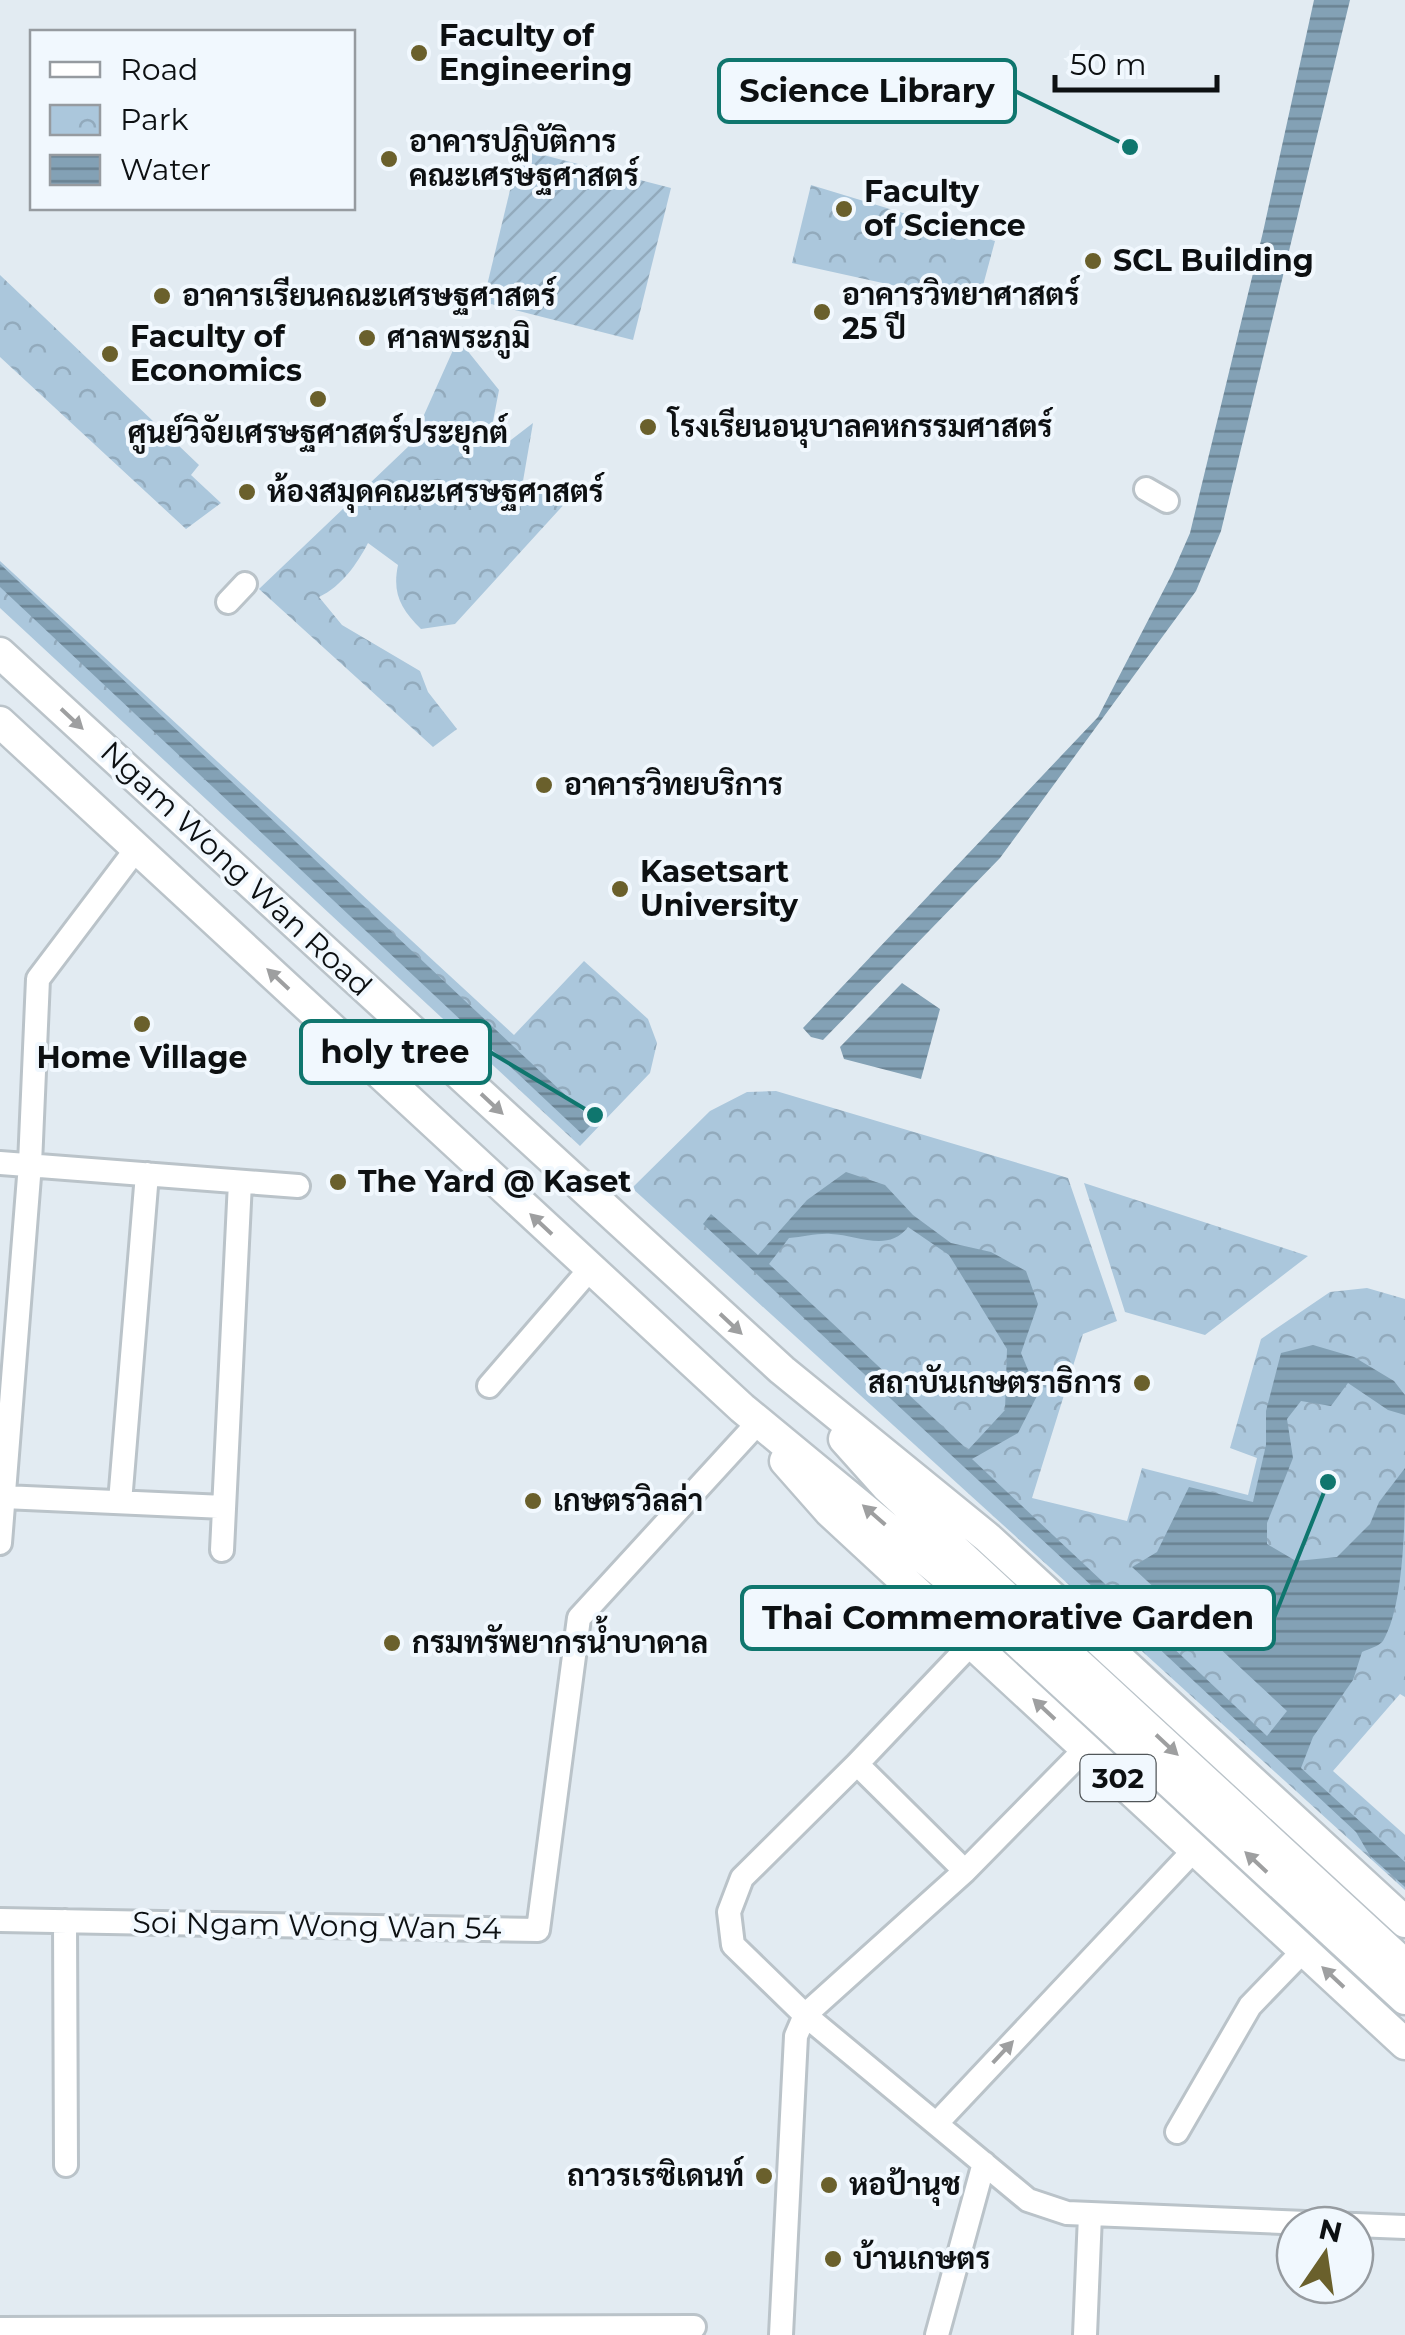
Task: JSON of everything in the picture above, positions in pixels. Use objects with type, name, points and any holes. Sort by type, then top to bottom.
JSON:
[{"type":"main road","name":"Ngam Wong Wan Road","points":[[0,653],[782,1370],[988,1538],[1405,1922]]},
{"type":"main road","name":"Ngam Wong Wan Road","points":[[0,722],[748,1417],[948,1578],[1405,1999]]},
{"type":"main road","name":"Ngam Wong Wan Road","points":[[782,1370],[887,1487],[1405,1965]]},
{"type":"main road","name":"Ngam Wong Wan Road","points":[[748,1417],[830,1512],[1405,2044]]},
{"type":"street","points":[[1146,489],[1168,500]]},
{"type":"street","points":[[228,602],[245,584]]},
{"type":"street","points":[[0,1542],[30,1164],[38,979],[137,848]]},
{"type":"street","points":[[0,1163],[298,1186]]},
{"type":"street","points":[[120,1502],[147,1174]]},
{"type":"street","points":[[222,1550],[240,1182]]},
{"type":"street","points":[[489,1386],[590,1269]]},
{"type":"street","name":"Soi Ngam Wong Wan 54","points":[[0,1920],[538,1930],[579,1618],[748,1417]]},
{"type":"street","points":[[4,1497],[224,1507]]},
{"type":"street","points":[[972,1643],[742,1878],[729,1912],[733,1946],[806,2016],[1028,2200],[1068,2213],[1275,2222]]},
{"type":"street","points":[[782,2335],[796,2036],[806,2016],[965,1870],[1086,1748]]},
{"type":"street","points":[[857,1764],[965,1870]]},
{"type":"street","points":[[937,2124],[1195,1849]]},
{"type":"street","points":[[65,1921],[66,2166]]},
{"type":"street","points":[[1176,2132],[1250,2006],[1304,1950]]},
{"type":"street","points":[[937,2335],[984,2163]]},
{"type":"street","points":[[1085,2335],[1090,2214]]},
{"type":"street","points":[[1375,2226],[1405,2227]]},
{"type":"street","points":[[0,2329],[694,2327]]},
{"type":"green space","points":[[520,149],[671,188],[633,340],[483,302]]},
{"type":"green space","points":[[811,185],[995,241],[978,304],[792,263]]},
{"type":"green space","points":[[0,275],[199,465],[191,475],[221,503],[186,529],[0,357]]},
{"type":"green space","points":[[458,339],[499,390],[489,442],[503,446],[533,423],[523,481],[568,500],[455,624],[421,629],[400,600],[396,584],[398,565],[368,543],[348,574],[319,597],[342,625],[420,671],[428,692],[457,729],[433,747],[259,589],[411,444]]},
{"type":"green space","points":[[0,561],[514,1035],[584,961],[648,1019],[657,1043],[650,1073],[580,1146],[0,608]]},
{"type":"green space","points":[[776,1091],[1068,1178],[1117,1321],[1083,1334],[1032,1498],[1127,1521],[1142,1468],[1248,1495],[1257,1458],[1230,1448],[1261,1339],[1330,1292],[1367,1288],[1405,1299],[1405,1697],[1400,1694],[1333,1771],[1405,1835],[1405,1890],[632,1188],[710,1111],[747,1092]]},
{"type":"green space","points":[[1084,1183],[1308,1256],[1205,1335],[1125,1312]]},
{"type":"water","points":[[1314,0],[1350,0],[1221,531],[1196,591],[1000,858],[823,1040],[811,1037],[803,1028],[1098,717],[1172,574],[1190,533]]},
{"type":"water","points":[[0,564],[594,1122],[582,1134],[0,587]]},
{"type":"water","points":[[902,983],[940,1009],[921,1079],[844,1059],[840,1047]]},
{"type":"water","points":[[846,1172],[885,1185],[913,1215],[951,1243],[991,1252],[1026,1271],[1038,1304],[1021,1353],[1038,1394],[1018,1433],[972,1459],[1267,1736],[1287,1711],[1132,1567],[1157,1552],[1189,1487],[1253,1502],[1266,1445],[1266,1411],[1281,1353],[1313,1345],[1354,1357],[1394,1381],[1405,1395],[1405,1415],[1388,1410],[1348,1383],[1331,1406],[1301,1401],[1287,1419],[1293,1458],[1267,1523],[1267,1544],[1296,1561],[1337,1557],[1370,1524],[1379,1502],[1405,1468],[1402,1558],[1390,1625],[1381,1643],[1362,1652],[1353,1680],[1313,1737],[1301,1768],[1405,1862],[1405,1887],[1370,1856],[1356,1832],[703,1224],[711,1214],[758,1255],[807,1200]],"holes":[[[908,1227],[949,1255],[1007,1349],[1005,1410],[968,1450],[769,1264],[789,1238],[826,1234],[882,1241],[900,1235]]]},
{"type":"place","name":"Faculty of Engineering","points":[[419,53]]},
{"type":"place","name":"Science Library","points":[[1130,147]]},
{"type":"place","name":"อาคารปฏิบัติการ คณะเศรษฐศาสตร์","points":[[389,159]]},
{"type":"place","name":"Faculty of Science","points":[[844,209]]},
{"type":"place","name":"SCL Building","points":[[1093,261]]},
{"type":"place","name":"อาคารเรียนคณะเศรษฐศาสตร์","points":[[162,296]]},
{"type":"place","name":"อาคารวิทยาศาสตร์ 25 ปี","points":[[822,312]]},
{"type":"place","name":"ศาลพระภูมิ","points":[[367,338]]},
{"type":"place","name":"Faculty of Economics","points":[[110,354]]},
{"type":"place","name":"ศูนย์วิจัยเศรษฐศาสตร์ประยุกต์","points":[[318,399]]},
{"type":"place","name":"โรงเรียนอนุบาลคหกรรมศาสตร์","points":[[648,427]]},
{"type":"place","name":"ห้องสมุดคณะเศรษฐศาสตร์","points":[[247,492]]},
{"type":"place","name":"อาคารวิทยบริการ","points":[[544,785]]},
{"type":"place","name":"Kasetsart University","points":[[620,889]]},
{"type":"place","name":"Home Village","points":[[142,1024]]},
{"type":"place","name":"holy tree","points":[[595,1115]]},
{"type":"place","name":"The Yard @ Kaset","points":[[338,1182]]},
{"type":"place","name":"สถาบันเกษตราธิการ","points":[[1142,1383]]},
{"type":"place","name":"Thai Commemorative Garden","points":[[1328,1482]]},
{"type":"place","name":"เกษตรวิลล่า","points":[[533,1501]]},
{"type":"place","name":"กรมทรัพยากรน้ำบาดาล","points":[[392,1643]]},
{"type":"place","name":"ถาวรเรซิเดนท์","points":[[764,2176]]},
{"type":"place","name":"หอป้านุช","points":[[829,2185]]},
{"type":"place","name":"บ้านเกษตร","points":[[833,2259]]}]
